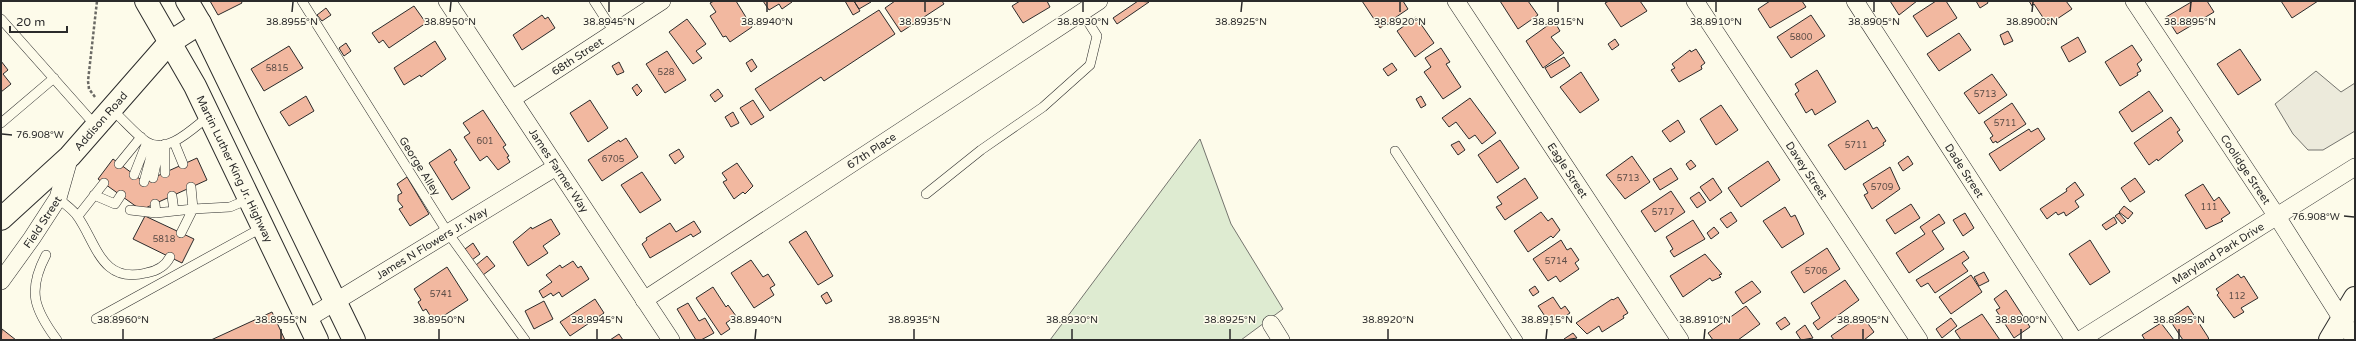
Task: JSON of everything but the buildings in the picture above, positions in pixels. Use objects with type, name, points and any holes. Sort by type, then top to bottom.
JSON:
[{"type":"main road","name":"Martin Luther King Jr. Highway","points":[[146,1],[195,86],[317,340]]},
{"type":"main road","points":[[187,1],[200,23],[354,340]]},
{"type":"main road","name":"Addison Road","points":[[1,219],[70,156],[96,126],[104,103],[169,42],[200,23]]},
{"type":"main road","points":[[2330,340],[2355,298]]},
{"type":"street","name":"James Farmer Way","points":[[447,1],[671,340]]},
{"type":"street","name":"68th Street","points":[[512,99],[662,1]]},
{"type":"street","name":"67th Place","points":[[644,300],[1099,1]]},
{"type":"street","name":"Eagle Street","points":[[1456,1],[1680,340]]},
{"type":"street","name":"Davey Street","points":[[1695,1],[1919,340]]},
{"type":"street","name":"Dade Street","points":[[1855,1],[2074,340]]},
{"type":"street","name":"Coolidge Street","points":[[2134,1],[2276,215],[2355,340]]},
{"type":"street","name":"Field Street","points":[[1,281],[32,238],[58,198],[70,156]]},
{"type":"street","name":"James N Flowers Jr. Way","points":[[307,319],[556,167]]},
{"type":"street","name":"Maryland Park Drive","points":[[2080,340],[2276,215],[2355,167]]},
{"type":"street","points":[[1271,324],[1282,340]]},
{"type":"lane","name":"George Alley","points":[[302,1],[448,233],[525,340]]},
{"type":"lane","points":[[594,1],[614,32]]},
{"type":"lane","points":[[926,194],[981,150],[1043,107],[1090,65],[1097,36],[1082,12]]},
{"type":"lane","points":[[1,19],[96,126]]},
{"type":"lane","points":[[1,123],[54,78]]},
{"type":"lane","points":[[104,103],[183,164]]},
{"type":"lane","points":[[119,164],[209,116]]},
{"type":"lane","points":[[157,143],[165,173]]},
{"type":"lane","points":[[134,175],[157,143]]},
{"type":"lane","points":[[154,178],[157,143]]},
{"type":"lane","points":[[144,182],[157,143]]},
{"type":"lane","points":[[1395,151],[1518,340]]},
{"type":"lane","points":[[78,216],[104,183]]},
{"type":"lane","points":[[181,233],[193,209],[191,187]]},
{"type":"lane","points":[[94,195],[115,204],[174,211],[230,207],[249,199]]},
{"type":"lane","points":[[115,204],[121,195]]},
{"type":"lane","points":[[172,196],[174,211]]},
{"type":"lane","points":[[58,198],[78,216],[94,248],[118,274],[133,276],[154,272],[166,265],[170,257]]},
{"type":"lane","points":[[96,319],[263,227]]},
{"type":"lane","points":[[46,255],[36,274],[34,289],[39,310],[57,340]]},
{"type":"path","points":[[97,1],[88,80],[89,89],[104,103]]},
{"type":"green space","points":[[1200,139],[1231,224],[1283,309],[1241,340],[1050,340]]},
{"type":"shaded area","points":[[2316,71],[2341,92],[2355,83],[2355,131],[2323,150],[2308,150],[2293,134],[2275,104]]}]
